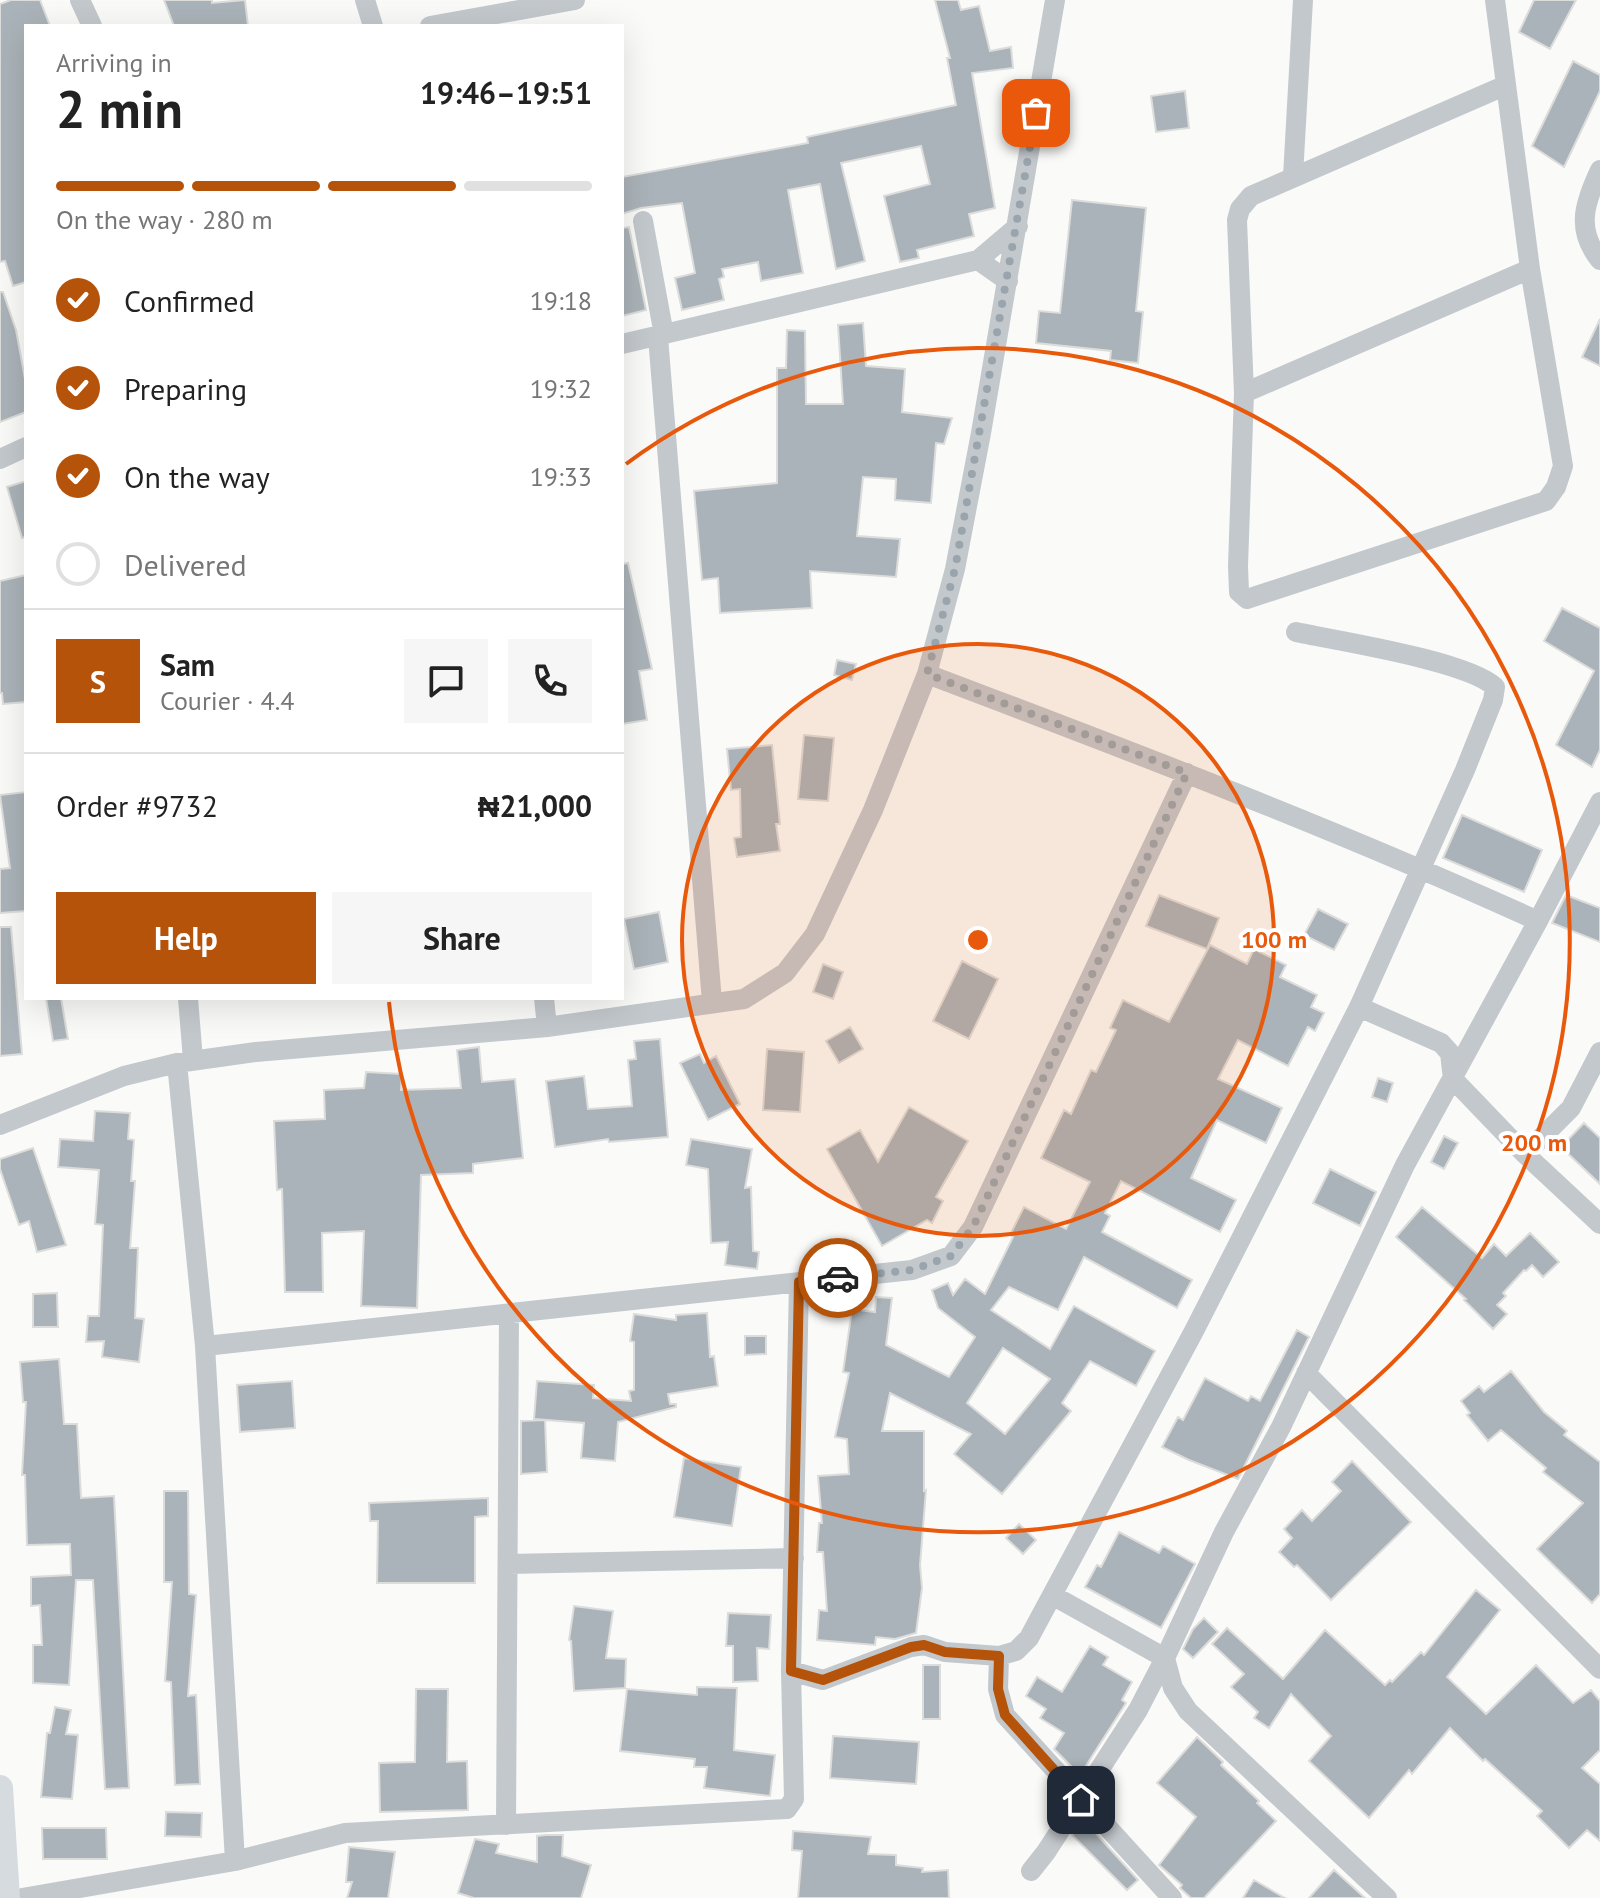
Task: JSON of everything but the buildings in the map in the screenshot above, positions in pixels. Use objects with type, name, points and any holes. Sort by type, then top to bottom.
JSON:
[{"type":"main road","points":[[0,1788],[9,1891]]},
{"type":"street","points":[[80,0],[91,24]]},
{"type":"street","points":[[365,0],[372,24]]},
{"type":"street","points":[[0,1125],[124,1076],[185,1061],[547,1027],[744,999],[785,973],[815,934],[873,810],[927,674],[955,569],[1018,226],[1055,0]]},
{"type":"street","points":[[1293,176],[1303,0]]},
{"type":"street","points":[[1495,0],[1530,269],[1563,466],[1556,487],[1546,501],[1247,599],[1239,592],[1238,566],[1244,393],[1237,220],[1240,209],[1251,196],[1293,176],[1504,86]]},
{"type":"street","points":[[441,24],[568,1]]},
{"type":"street","points":[[1600,170],[1586,198],[1584,215],[1589,246],[1600,260]]},
{"type":"street","points":[[643,221],[661,336],[712,1002]]},
{"type":"street","points":[[624,344],[978,260],[1018,226]]},
{"type":"street","points":[[978,260],[1008,281]]},
{"type":"street","points":[[1244,393],[1530,269]]},
{"type":"street","points":[[0,459],[24,448]]},
{"type":"street","points":[[791,1671],[823,1680],[924,1645],[945,1652],[999,1656],[1016,1651],[1029,1638],[1194,1331],[1359,1007],[1423,868],[1493,700],[1495,687],[1487,679],[1461,668],[1296,632]]},
{"type":"street","points":[[927,674],[1187,773],[1423,868],[1538,921]]},
{"type":"street","points":[[205,1346],[912,1270],[951,1256],[980,1213],[1187,773]]},
{"type":"street","points":[[1031,1871],[1138,1710],[1224,1532],[1281,1427],[1405,1165],[1600,802]]},
{"type":"street","points":[[188,1000],[185,1061],[235,1861]]},
{"type":"street","points":[[544,1000],[547,1027]]},
{"type":"street","points":[[1359,1007],[1441,1043],[1450,1053],[1453,1079],[1525,1154],[1600,1224]]},
{"type":"street","points":[[1525,1154],[1571,1108],[1600,1052]]},
{"type":"street","points":[[9,1891],[235,1861],[345,1833],[787,1809],[794,1799],[791,1671],[799,1282]]},
{"type":"street","points":[[506,1825],[509,1314]]},
{"type":"street","points":[[1306,1373],[1600,1669]]},
{"type":"street","points":[[508,1564],[794,1558]]},
{"type":"street","points":[[1052,1595],[1165,1658],[1173,1688],[1188,1711],[1387,1898]]},
{"type":"street","points":[[999,1656],[998,1689],[1005,1715],[1172,1898]]},
{"type":"way so far","points":[[838,1278],[912,1270],[951,1256],[973,1227],[1187,773],[927,674],[955,569],[1036,113]]},
{"type":"route","points":[[838,1278],[799,1282],[791,1671],[829,1679],[911,1647],[924,1645],[945,1652],[999,1656],[998,1689],[1005,1715],[1081,1800]]}]
